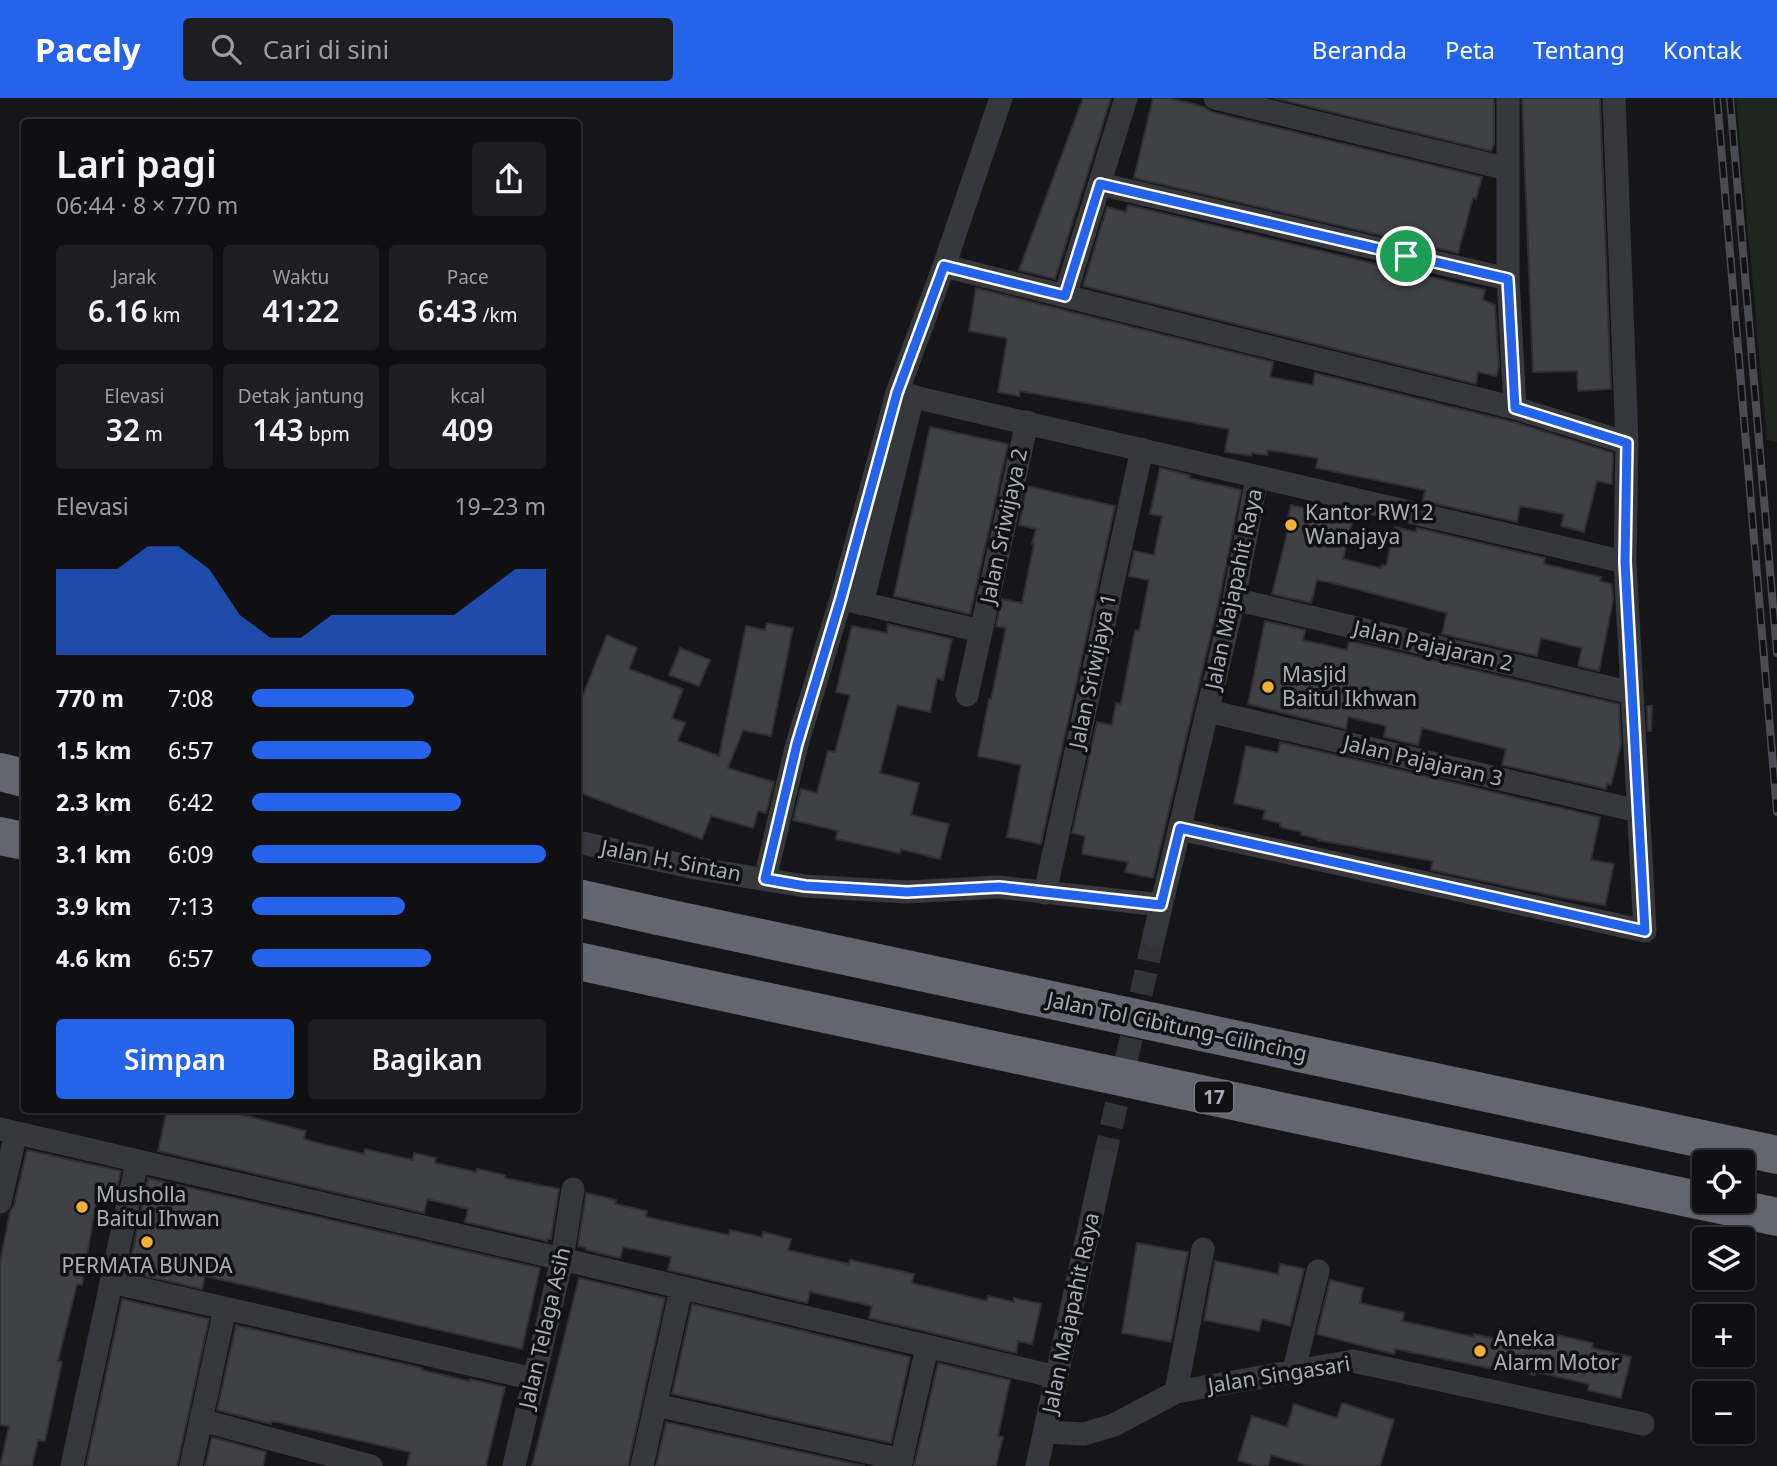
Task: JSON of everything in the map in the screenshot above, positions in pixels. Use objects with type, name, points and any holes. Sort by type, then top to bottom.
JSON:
[{"type":"highway","points":[[0,772],[21,777]]},
{"type":"highway","points":[[0,836],[21,840]]},
{"type":"highway","name":"Jalan Tol Cibitung–Cilincing","points":[[581,899],[1777,1156]]},
{"type":"highway","name":"17","points":[[581,962],[1777,1217]]},
{"type":"street","name":"Jalan H. Sintan","points":[[765,879],[797,744],[851,601],[905,394],[944,266],[1001,98]]},
{"type":"street","points":[[1065,296],[1126,98]]},
{"type":"street","points":[[1215,98],[1508,169]]},
{"type":"street","points":[[1508,98],[1508,279],[1515,408]]},
{"type":"street","points":[[1180,828],[1645,931],[1625,562],[1627,443],[1614,98]]},
{"type":"street","points":[[1100,184],[1508,279]]},
{"type":"street","points":[[944,266],[1515,408],[1627,443]]},
{"type":"street","name":"Jalan Majapahit Raya","points":[[905,394],[1257,478],[1234,599],[1154,936]]},
{"type":"street","name":"Jalan Sriwijaya 2","points":[[967,695],[1027,422]]},
{"type":"street","name":"Jalan Sriwijaya 1","points":[[1045,892],[1142,449]]},
{"type":"street","points":[[1257,478],[1625,562]]},
{"type":"street","name":"Jalan Pajajaran 2","points":[[1234,599],[1632,692]]},
{"type":"street","name":"Jalan Sriwijaya 2","points":[[851,601],[981,631]]},
{"type":"street","name":"Jalan Pajajaran 3","points":[[1208,711],[1638,811]]},
{"type":"street","name":"Jalan H. Sintan","points":[[581,843],[700,869],[805,886],[907,892],[999,887],[1161,905]]},
{"type":"street","points":[[0,1202],[8,1131],[1056,1377]]},
{"type":"street","name":"Jalan Majapahit Raya","points":[[1037,1466],[1104,1160]]},
{"type":"street","points":[[72,1466],[137,1162]]},
{"type":"street","name":"Jalan Telaga Asih","points":[[514,1466],[562,1259],[573,1189]]},
{"type":"street","points":[[1176,1392],[1203,1250]]},
{"type":"street","points":[[1294,1370],[1318,1271]]},
{"type":"street","points":[[111,1282],[534,1379]]},
{"type":"street","points":[[642,1466],[681,1289]]},
{"type":"street","points":[[191,1466],[225,1309]]},
{"type":"street","points":[[656,1405],[901,1463],[927,1347]]},
{"type":"street","name":"Jalan Singasari","points":[[1045,1432],[1084,1434],[1114,1425],[1176,1392],[1353,1361],[1643,1424]]},
{"type":"street","points":[[201,1420],[300,1456],[372,1466]]},
{"type":"shaded area","points":[[1736,98],[1777,98],[1777,442],[1767,440]]},
{"type":"building","points":[[1083,98],[1111,98],[1055,279],[1019,270]]},
{"type":"building","points":[[1153,98],[1186,102],[1212,112],[1482,177],[1476,199],[1473,198],[1458,253],[1134,178]]},
{"type":"building","points":[[1274,98],[1494,98],[1494,144],[1491,151]]},
{"type":"building","points":[[1522,98],[1600,98],[1611,389],[1578,391],[1577,371],[1533,372]]},
{"type":"building","points":[[1128,205],[1485,290],[1483,300],[1495,305],[1499,366],[1496,376],[1478,372],[1476,384],[1083,286],[1107,207],[1126,212]]},
{"type":"building","points":[[976,288],[1273,362],[1270,377],[1313,385],[1315,373],[1517,423],[1613,453],[1612,484],[1597,481],[1584,532],[1561,526],[1564,514],[1520,506],[1517,522],[1423,501],[1425,490],[1316,468],[1318,458],[1268,450],[1267,455],[1252,453],[1251,456],[1225,452],[1229,429],[1020,391],[1019,396],[998,392],[1007,340],[969,331]]},
{"type":"building","points":[[930,427],[1008,444],[970,614],[894,596]]},
{"type":"building","points":[[1160,468],[1241,490],[1220,596],[1153,878],[1125,872],[1128,862],[1082,854],[1085,836],[1072,833],[1097,722],[1112,725],[1116,703],[1121,704],[1135,630],[1139,631],[1149,580],[1129,576],[1134,551],[1154,555],[1162,516],[1150,514]]},
{"type":"building","points":[[1027,486],[1115,506],[1041,844],[1007,837],[1021,765],[978,756],[1006,628],[996,626],[1002,599],[1022,603],[1034,544],[1036,529],[1019,525]]},
{"type":"building","points":[[1291,505],[1353,518],[1343,559],[1381,568],[1382,565],[1386,566],[1395,527],[1416,532],[1417,528],[1545,558],[1544,564],[1601,577],[1600,581],[1612,584],[1613,601],[1599,671],[1578,666],[1582,648],[1541,638],[1537,656],[1442,634],[1447,613],[1337,584],[1317,580],[1311,603],[1272,594],[1288,530],[1285,529]]},
{"type":"building","points":[[1265,621],[1305,630],[1303,640],[1347,650],[1349,641],[1619,704],[1621,744],[1611,785],[1607,784],[1606,789],[1502,765],[1506,749],[1422,728],[1418,745],[1384,737],[1386,726],[1348,717],[1346,729],[1248,704]]},
{"type":"building","points":[[767,623],[793,628],[771,736],[743,730],[728,768],[774,782],[766,813],[758,811],[753,828],[711,816],[702,839],[581,793],[581,694],[583,695],[607,635],[637,648],[629,669],[683,689],[672,718],[685,723],[678,741],[719,756],[746,626],[765,630]]},
{"type":"building","points":[[888,624],[952,639],[943,680],[937,678],[930,712],[897,705],[880,773],[919,783],[911,815],[949,824],[940,859],[901,849],[900,853],[836,839],[838,831],[793,820],[801,789],[817,793],[828,751],[835,752],[850,695],[836,692],[852,626],[887,633]]},
{"type":"building","points":[[680,648],[710,660],[699,686],[669,675]]},
{"type":"building","points":[[1647,706],[1652,706],[1651,731],[1648,731]]},
{"type":"building","points":[[1280,742],[1600,817],[1591,860],[1614,864],[1605,905],[1431,870],[1433,861],[1318,840],[1301,835],[1302,832],[1280,827],[1280,823],[1263,819],[1265,810],[1234,803],[1246,746],[1278,753]]},
{"type":"building","points":[[166,1113],[236,1113],[306,1131],[304,1139],[364,1154],[365,1149],[413,1160],[414,1153],[436,1158],[435,1163],[476,1172],[477,1169],[505,1175],[505,1178],[559,1189],[551,1239],[547,1241],[465,1222],[468,1209],[427,1199],[424,1213],[158,1151]]},
{"type":"building","points":[[27,1150],[121,1171],[114,1201],[97,1197],[82,1285],[77,1284],[58,1361],[62,1362],[45,1441],[38,1440],[32,1466],[0,1466],[9,1426],[0,1425],[0,1262]]},
{"type":"building","points":[[148,1178],[540,1268],[522,1349],[205,1276],[202,1289],[128,1272]]},
{"type":"building","points":[[586,1193],[616,1200],[615,1204],[647,1211],[646,1217],[729,1235],[730,1230],[762,1237],[763,1232],[791,1239],[788,1250],[849,1264],[850,1260],[914,1274],[912,1283],[987,1301],[988,1296],[1041,1304],[1032,1344],[1018,1341],[1016,1353],[869,1318],[872,1306],[810,1292],[807,1303],[668,1270],[671,1257],[623,1247],[620,1258],[586,1250],[578,1246]]},
{"type":"building","points":[[1137,1243],[1188,1252],[1171,1342],[1122,1333]]},
{"type":"building","points":[[1215,1261],[1278,1274],[1280,1264],[1304,1269],[1290,1326],[1262,1319],[1259,1331],[1204,1320]]},
{"type":"building","points":[[579,1278],[665,1298],[628,1466],[532,1466]]},
{"type":"building","points":[[1330,1280],[1363,1288],[1360,1303],[1404,1313],[1402,1321],[1548,1350],[1552,1334],[1593,1343],[1592,1348],[1631,1357],[1621,1398],[1588,1390],[1589,1384],[1536,1372],[1535,1375],[1508,1369],[1508,1372],[1395,1349],[1394,1354],[1317,1334]]},
{"type":"building","points":[[122,1299],[209,1319],[177,1466],[86,1466]]},
{"type":"building","points":[[692,1304],[910,1357],[891,1443],[672,1394]]},
{"type":"building","points":[[236,1325],[469,1381],[470,1379],[505,1387],[486,1466],[407,1466],[410,1452],[272,1421],[271,1424],[217,1410]]},
{"type":"building","points":[[938,1363],[1010,1380],[998,1436],[1003,1437],[996,1466],[914,1466]]},
{"type":"building","points":[[1342,1403],[1394,1420],[1380,1466],[1308,1466],[1271,1455],[1268,1466],[1256,1466],[1238,1460],[1252,1416],[1287,1427],[1294,1404],[1337,1418]]},
{"type":"building","points":[[666,1422],[865,1466],[656,1466]]},
{"type":"building","points":[[212,1437],[266,1452],[263,1466],[205,1466]]},
{"type":"tunnel","points":[[1104,1160],[1154,936]]},
{"type":"railway","points":[[1717,98],[1777,812]]},
{"type":"railway","points":[[1730,98],[1777,653]]},
{"type":"place","name":"Kantor RW12 Wanajaya","points":[[1291,525]]},
{"type":"place","name":"Masjid Baitul Ikhwan","points":[[1268,687]]},
{"type":"place","name":"Musholla Baitul Ihwan","points":[[82,1207]]},
{"type":"place","name":"PERMATA BUNDA","points":[[147,1242]]},
{"type":"place","name":"Aneka Alarm Motor","points":[[1480,1351]]},
{"type":"route","points":[[1100,184],[1406,256],[1508,279],[1515,408],[1627,443],[1625,562],[1645,931],[1180,828],[1161,905],[999,887],[907,892],[805,886],[765,879],[797,744],[841,598],[897,393],[944,266],[1065,296],[1100,184]]}]
